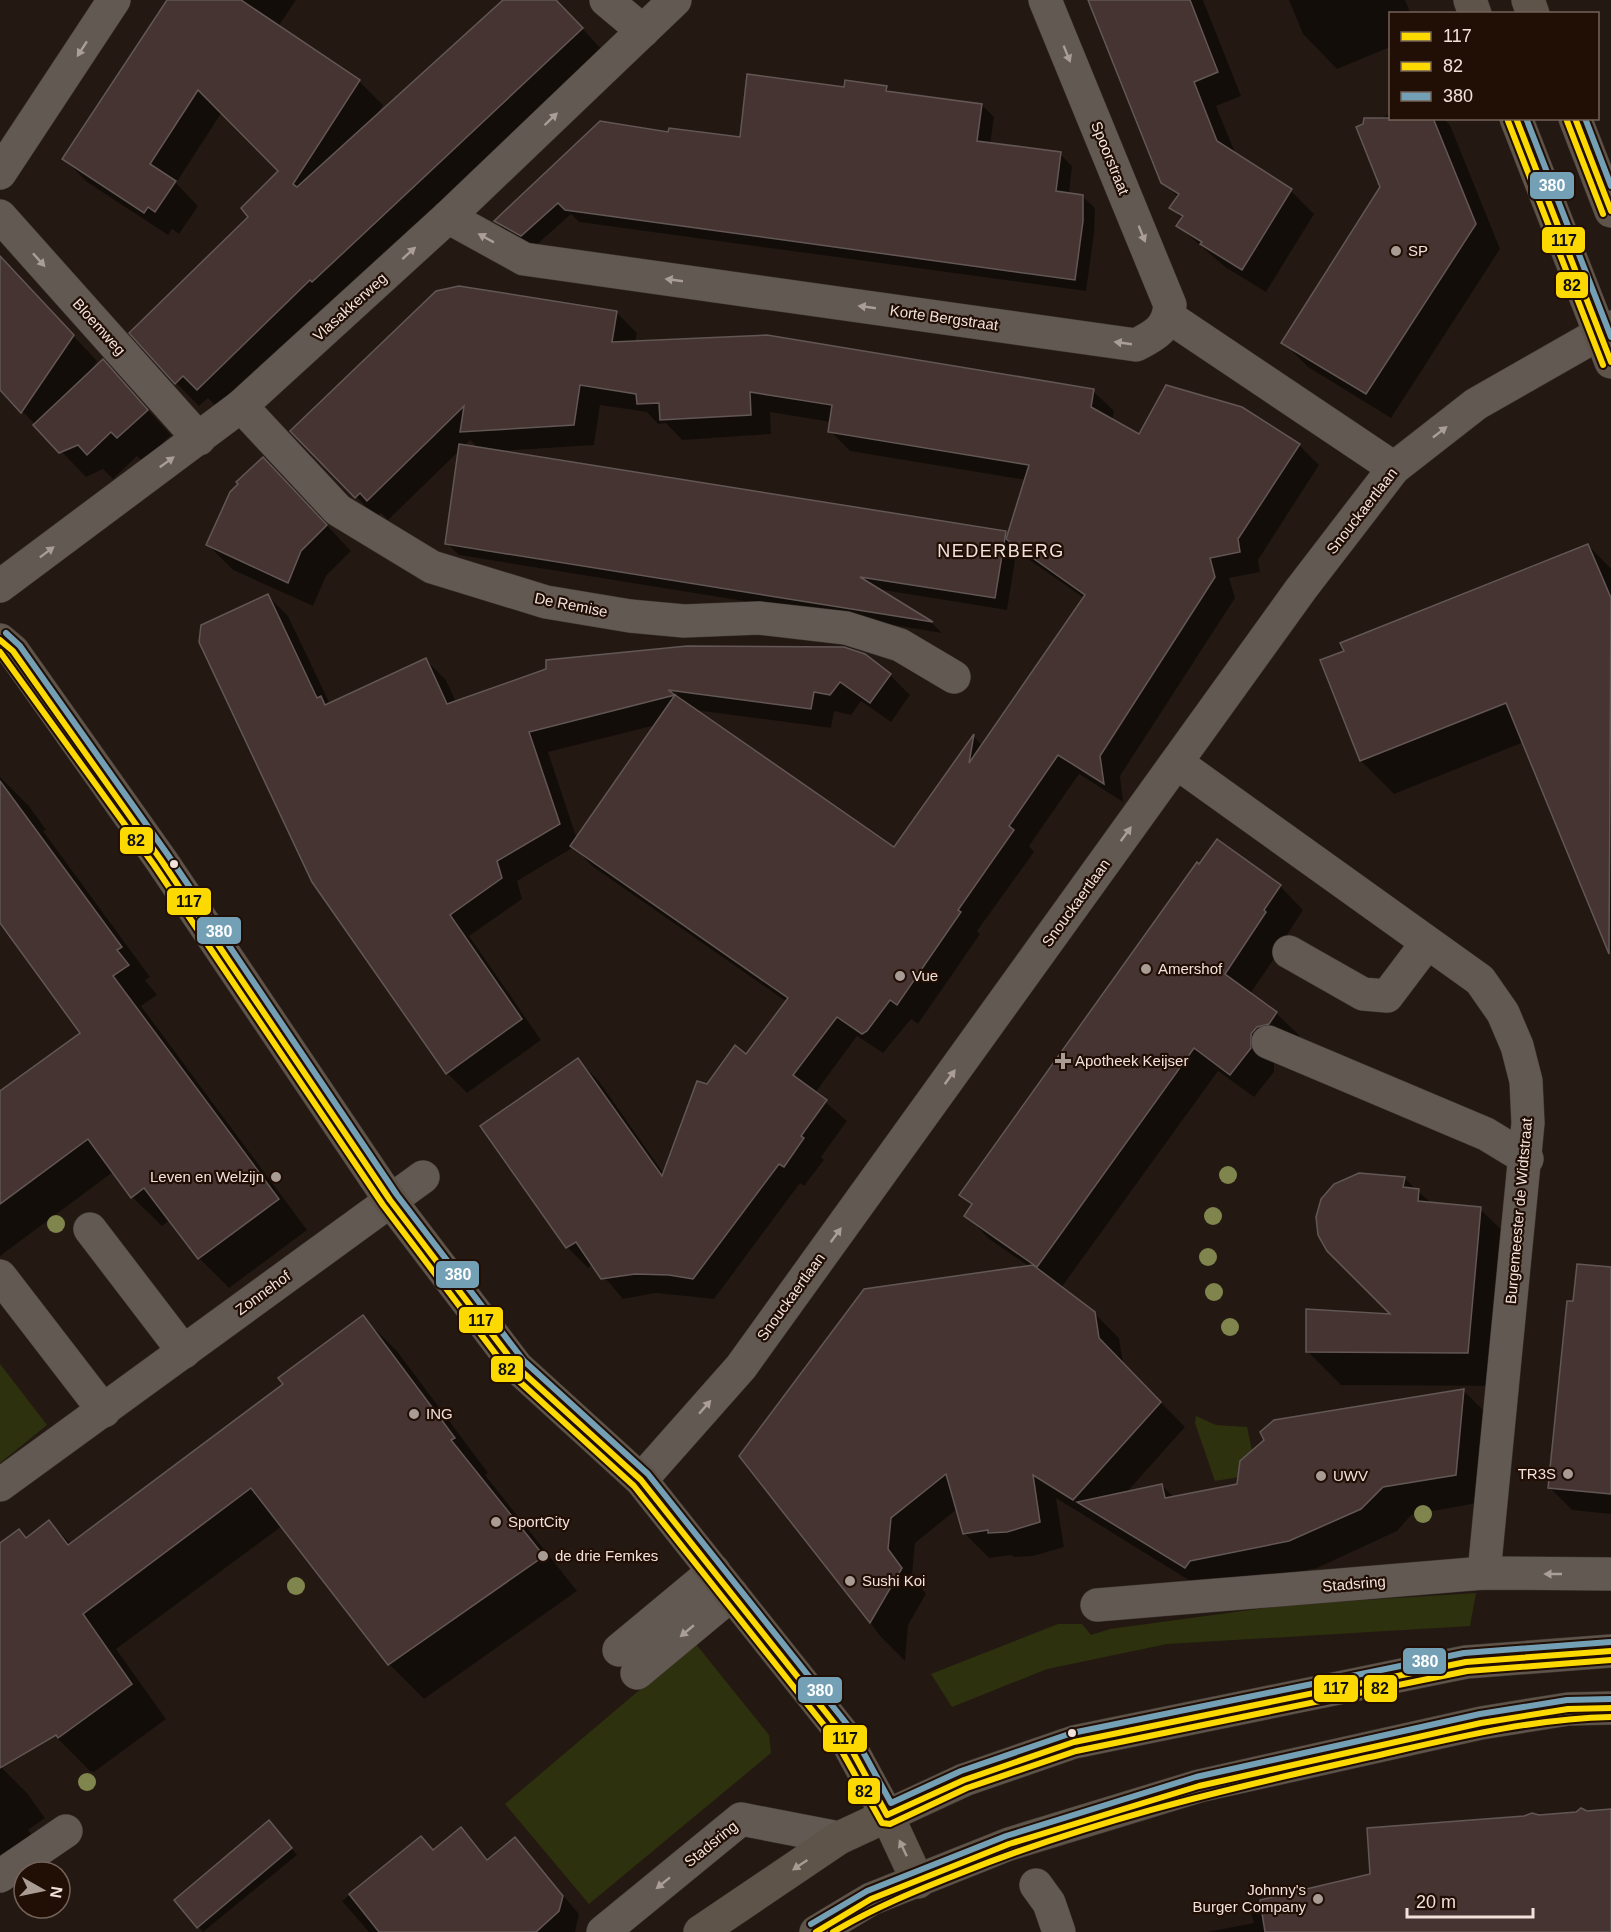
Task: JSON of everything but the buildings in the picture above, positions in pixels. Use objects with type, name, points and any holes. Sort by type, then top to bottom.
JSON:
[{"type":"main road","points":[[1517,120],[1607,341]]},
{"type":"main road","points":[[1576,120],[1611,211]]},
{"type":"main road","points":[[0,640],[13,651],[161,860],[390,1200],[517,1367],[641,1480],[843,1734],[887,1815],[918,1882]]},
{"type":"main road","points":[[700,1932],[839,1838],[963,1780],[1074,1742],[1466,1662],[1611,1652]]},
{"type":"main road","points":[[816,1932],[871,1899],[1009,1844],[1199,1786],[1481,1723],[1568,1709],[1611,1708]]},
{"type":"street","points":[[0,173],[114,0]]},
{"type":"street","points":[[606,0],[643,31]]},
{"type":"street","name":"Vlasakkerweg","points":[[0,586],[241,406],[448,218],[675,0]]},
{"type":"street","name":"Spoorstraat","points":[[1045,0],[1170,304],[1169,317]]},
{"type":"street","name":"Bloemweg","points":[[0,216],[199,439]]},
{"type":"street","name":"Korte Bergstraat","points":[[448,218],[524,259],[1136,345],[1159,334],[1169,317]]},
{"type":"street","points":[[1169,317],[1394,468]]},
{"type":"street","name":"Snouckaertlaan","points":[[641,1480],[741,1367],[1301,589],[1394,468],[1476,404],[1509,383],[1607,341]]},
{"type":"street","name":"De Remise","points":[[241,406],[338,510],[432,567],[546,603],[630,616],[684,621],[759,618],[846,628],[900,645],[954,677]]},
{"type":"street","name":"Burgemeester de Widtstraat","points":[[1177,763],[1480,980],[1503,1013],[1526,1081],[1527,1159],[1484,1573]]},
{"type":"street","points":[[1289,952],[1363,994],[1387,996],[1427,943]]},
{"type":"street","points":[[1268,1042],[1486,1134],[1527,1159]]},
{"type":"street","name":"Zonnehof","points":[[0,1485],[423,1177]]},
{"type":"street","points":[[90,1228],[184,1352]]},
{"type":"street","points":[[0,1276],[104,1411]]},
{"type":"street","name":"Stadsring","points":[[1096,1605],[1484,1573],[1611,1574]]},
{"type":"street","points":[[628,1662],[723,1583]]},
{"type":"street","name":"Stadsring","points":[[603,1932],[741,1819],[839,1838]]},
{"type":"street","points":[[0,1876],[66,1831]]},
{"type":"street","points":[[1036,1885],[1049,1903],[1059,1932]]},
{"type":"green space","points":[[0,1364],[47,1425],[0,1463]]},
{"type":"green space","points":[[1196,1416],[1216,1425],[1247,1427],[1257,1474],[1215,1481],[1195,1423]]},
{"type":"green space","points":[[1476,1593],[1470,1626],[1167,1644],[1047,1669],[952,1707],[931,1674],[1058,1624],[1082,1624],[1091,1635],[1110,1629],[1287,1605]]},
{"type":"green space","points":[[695,1643],[769,1735],[771,1753],[589,1904],[505,1804]]},
{"type":"transit line","name":"117","points":[[1517,120],[1611,362]]},
{"type":"transit line","name":"380","points":[[1527,120],[1611,337]]},
{"type":"transit line","name":"117","points":[[1576,120],[1611,211]]},
{"type":"transit line","name":"380","points":[[1586,120],[1611,186]]},
{"type":"transit line","name":"82","points":[[1508,121],[1603,365]]},
{"type":"transit line","name":"82","points":[[1567,121],[1603,214]]},
{"type":"transit line","name":"380","points":[[6,633],[20,646],[168,855],[397,1195],[524,1361],[648,1474],[850,1728],[891,1803],[961,1771],[1072,1733],[1464,1653],[1610,1642]]},
{"type":"transit line","name":"117","points":[[0,640],[13,651],[161,860],[390,1200],[517,1367],[641,1480],[843,1734],[887,1815],[964,1780],[1074,1742],[1466,1662],[1611,1651]]},
{"type":"transit line","name":"82","points":[[0,652],[154,865],[383,1205],[510,1373],[634,1486],[835,1739],[882,1823],[890,1824],[967,1788],[1076,1751],[1467,1671],[1611,1660]]},
{"type":"transit line","name":"380","points":[[811,1924],[867,1891],[1006,1836],[1196,1777],[1480,1714],[1567,1700],[1611,1699]]},
{"type":"transit line","name":"117","points":[[816,1932],[871,1899],[1009,1844],[1199,1786],[1481,1723],[1568,1709],[1611,1708]]},
{"type":"transit line","name":"82","points":[[833,1932],[896,1900],[1008,1855],[1152,1810],[1299,1773],[1479,1733],[1545,1722],[1611,1717]]},
{"type":"place","name":"SP","points":[[1396,251]]},
{"type":"place","name":"Amershof","points":[[1146,969]]},
{"type":"place","name":"Vue","points":[[900,976]]},
{"type":"place","name":"Apotheek Keijser","points":[[1063,1061]]},
{"type":"place","name":"Leven en Welzijn","points":[[276,1177]]},
{"type":"place","name":"ING","points":[[414,1414]]},
{"type":"place","name":"TR3S","points":[[1568,1474]]},
{"type":"place","name":"UWV","points":[[1321,1476]]},
{"type":"place","name":"SportCity","points":[[496,1522]]},
{"type":"place","name":"de drie Femkes","points":[[543,1556]]},
{"type":"place","name":"Sushi Koi","points":[[850,1581]]},
{"type":"place","name":"Johnny's Burger Company","points":[[1318,1899]]},
{"type":"district","name":"NEDERBERG","points":[[1001,551]]}]
